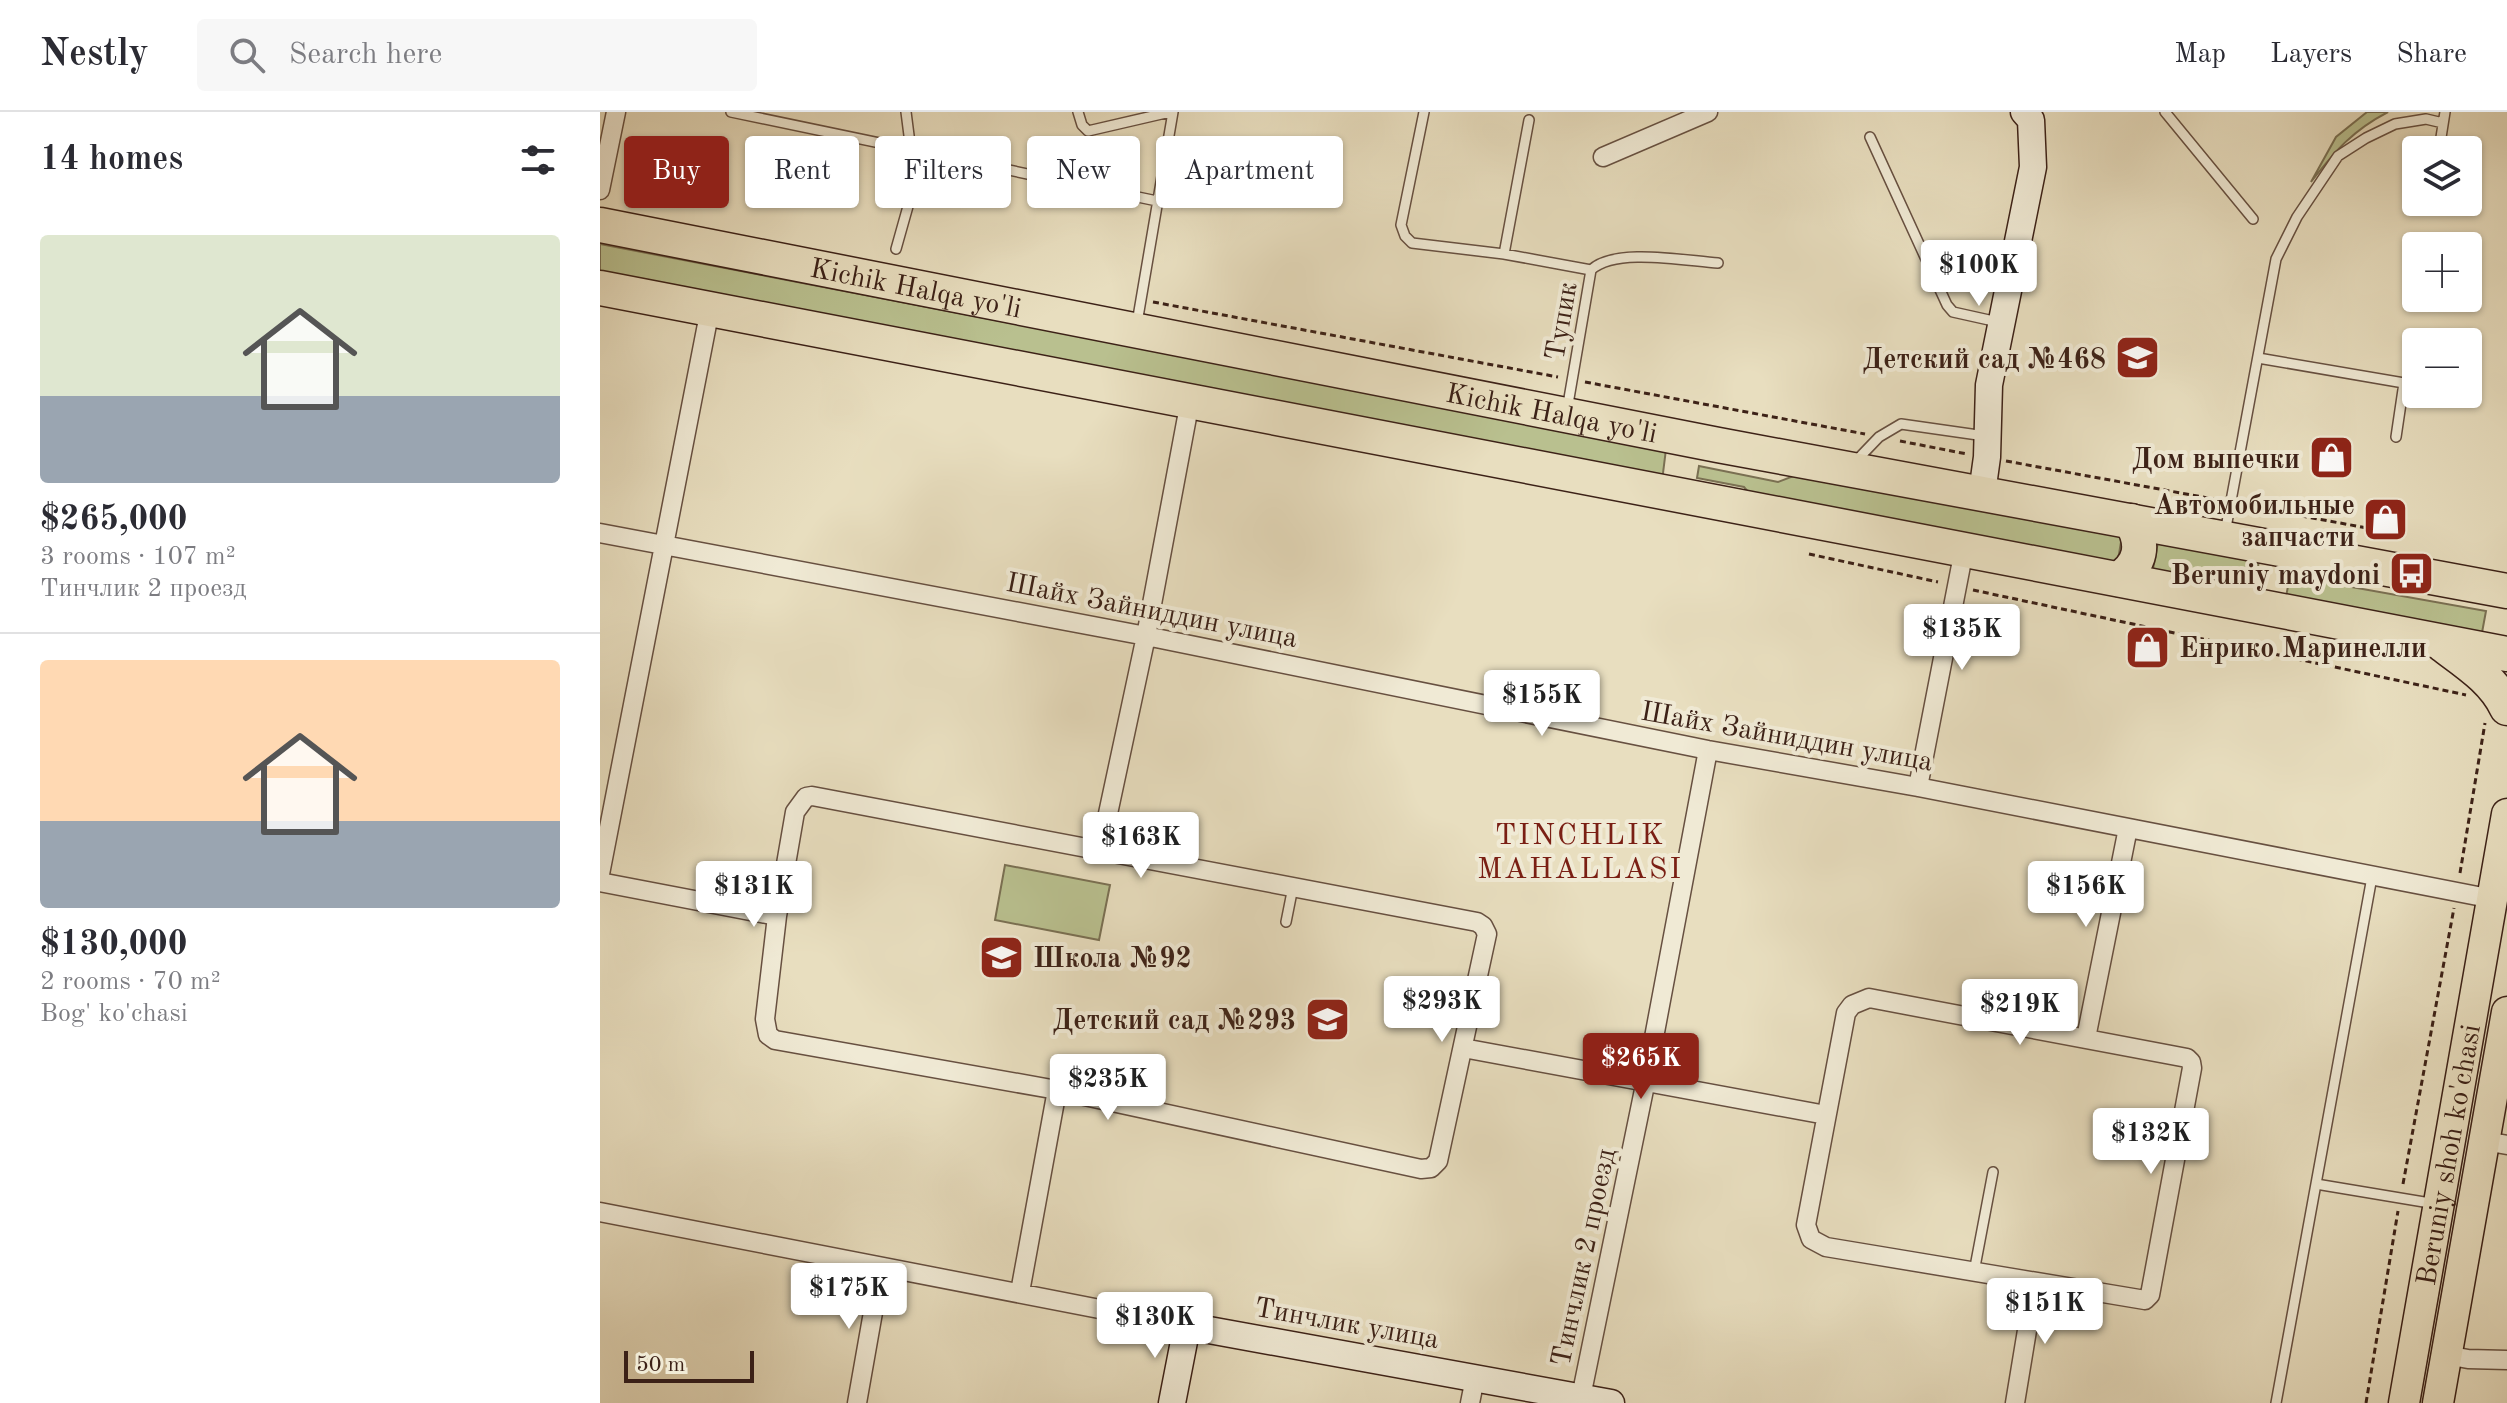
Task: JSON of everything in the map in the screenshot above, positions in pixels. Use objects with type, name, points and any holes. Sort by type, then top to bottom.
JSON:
[{"type":"highway","name":"Kichik Halqa yo'li","points":[[600,225],[1138,315],[1695,440],[2507,591]]},
{"type":"highway","name":"Kichik Halqa yo'li","points":[[600,288],[2507,654]]},
{"type":"highway","points":[[1682,495],[1681,469],[1695,440]]},
{"type":"highway","points":[[2119,579],[2133,568],[2140,553],[2138,536],[2131,521]]},
{"type":"highway","points":[[2436,640],[2477,670],[2493,687],[2496,715]]},
{"type":"main road","name":"Beruniy shoh ko'chasi","points":[[2404,1403],[2507,814]]},
{"type":"main road","name":"Beruniy shoh ko'chasi","points":[[2438,1403],[2446,1355],[2496,1143],[2507,1012]]},
{"type":"street","points":[[600,190],[616,112]]},
{"type":"street","points":[[1603,157],[1708,112]]},
{"type":"street","points":[[1982,493],[1988,447],[1989,385],[2033,167],[2032,115]]},
{"type":"street","points":[[600,874],[710,309]]},
{"type":"street","points":[[1100,851],[1146,636],[1190,401]]},
{"type":"street","name":"Шайх Зайниддин улица","points":[[600,533],[1146,636],[1708,750],[1918,787],[2493,899]]},
{"type":"street","points":[[1918,787],[1964,550]]},
{"type":"street","name":"Тинчлик 2 проезд","points":[[1581,1397],[1646,1080],[1708,750]]},
{"type":"street","points":[[806,797],[1100,851],[1477,922],[1483,926],[1487,934],[1438,1161],[1431,1168],[1421,1169],[1057,1090],[775,1040],[768,1035],[765,1019],[777,916],[795,812],[806,797]]},
{"type":"street","points":[[2086,1038],[2128,828]]},
{"type":"street","points":[[600,882],[777,916]]},
{"type":"street","points":[[1880,999],[2187,1058],[2192,1068],[2150,1295],[2145,1300],[2139,1300],[1826,1247],[1811,1239],[1806,1225],[1826,1115],[1846,1013],[1859,1001],[1880,999]]},
{"type":"street","points":[[1463,1048],[1826,1115]]},
{"type":"street","points":[[1020,1292],[1057,1090]]},
{"type":"street","name":"Тинчлик улица","points":[[600,1212],[1187,1326],[1472,1390],[1581,1397],[1611,1403]]},
{"type":"street","points":[[857,1403],[881,1267]]},
{"type":"street","points":[[2015,1403],[2035,1282]]},
{"type":"street","points":[[1172,1403],[1187,1326]]},
{"type":"street","points":[[2446,1355],[2507,1360]]},
{"type":"lane","points":[[731,112],[875,143]]},
{"type":"lane","points":[[906,112],[909,136]]},
{"type":"lane","points":[[1078,112],[1082,125],[1088,131],[1171,112],[1167,136]]},
{"type":"lane","points":[[1424,112],[1401,225],[1412,243],[1504,254],[1591,270]]},
{"type":"lane","points":[[2165,112],[2253,219]]},
{"type":"lane","points":[[2224,540],[2276,259],[2297,217],[2338,156],[2395,124],[2444,117]]},
{"type":"lane","points":[[1504,254],[1529,120]]},
{"type":"lane","points":[[1870,137],[1947,305],[1953,312],[2001,323]]},
{"type":"lane","points":[[1011,171],[1156,201]]},
{"type":"lane","points":[[1138,315],[1156,207]]},
{"type":"lane","points":[[896,249],[908,208]]},
{"type":"lane","name":"Тупик","points":[[1566,413],[1591,270],[1609,259],[1655,258],[1718,263]]},
{"type":"lane","points":[[2258,358],[2404,383],[2396,437]]},
{"type":"lane","points":[[1849,469],[1879,437],[1901,424],[1988,447]]},
{"type":"lane","points":[[2276,1403],[2372,877]]},
{"type":"lane","points":[[1286,922],[1293,887]]},
{"type":"lane","points":[[1974,1272],[1993,1172]]},
{"type":"lane","points":[[2316,1184],[2439,1205]]},
{"type":"path","points":[[1138,315],[1572,380],[1879,437],[1988,447],[2231,503],[2378,530]]},
{"type":"path","points":[[1809,554],[2470,696]]},
{"type":"path","points":[[2366,1403],[2400,1198],[2457,892],[2496,715]]},
{"type":"green space","points":[[2367,112],[2388,112],[2345,142],[2311,182],[2336,137]]},
{"type":"green space","points":[[600,244],[1666,449],[1662,481],[600,274]]},
{"type":"green space","points":[[1699,466],[1778,482],[1796,475],[2122,536],[2117,566],[1754,499],[1744,487],[1697,478]]},
{"type":"green space","points":[[2158,542],[2259,561],[2253,593],[2152,574]]},
{"type":"green space","points":[[2290,576],[2486,611],[2481,638],[2285,602]]},
{"type":"green space","points":[[1005,865],[1110,885],[1099,940],[995,920]]},
{"type":"place","name":"Детский сад №468","points":[[2137,358]]},
{"type":"place","name":"Дом выпечки","points":[[2331,458]]},
{"type":"place","name":"Автомобильные запчасти","points":[[2386,520]]},
{"type":"place","name":"Beruniy maydoni","points":[[2411,574]]},
{"type":"place","name":"Енрико Маринелли","points":[[2148,647]]},
{"type":"place","name":"Школа №92","points":[[1002,957]]},
{"type":"place","name":"Детский сад №293","points":[[1327,1019]]},
{"type":"district","name":"TINCHLIK MAHALLASI","points":[[1580,851]]}]
